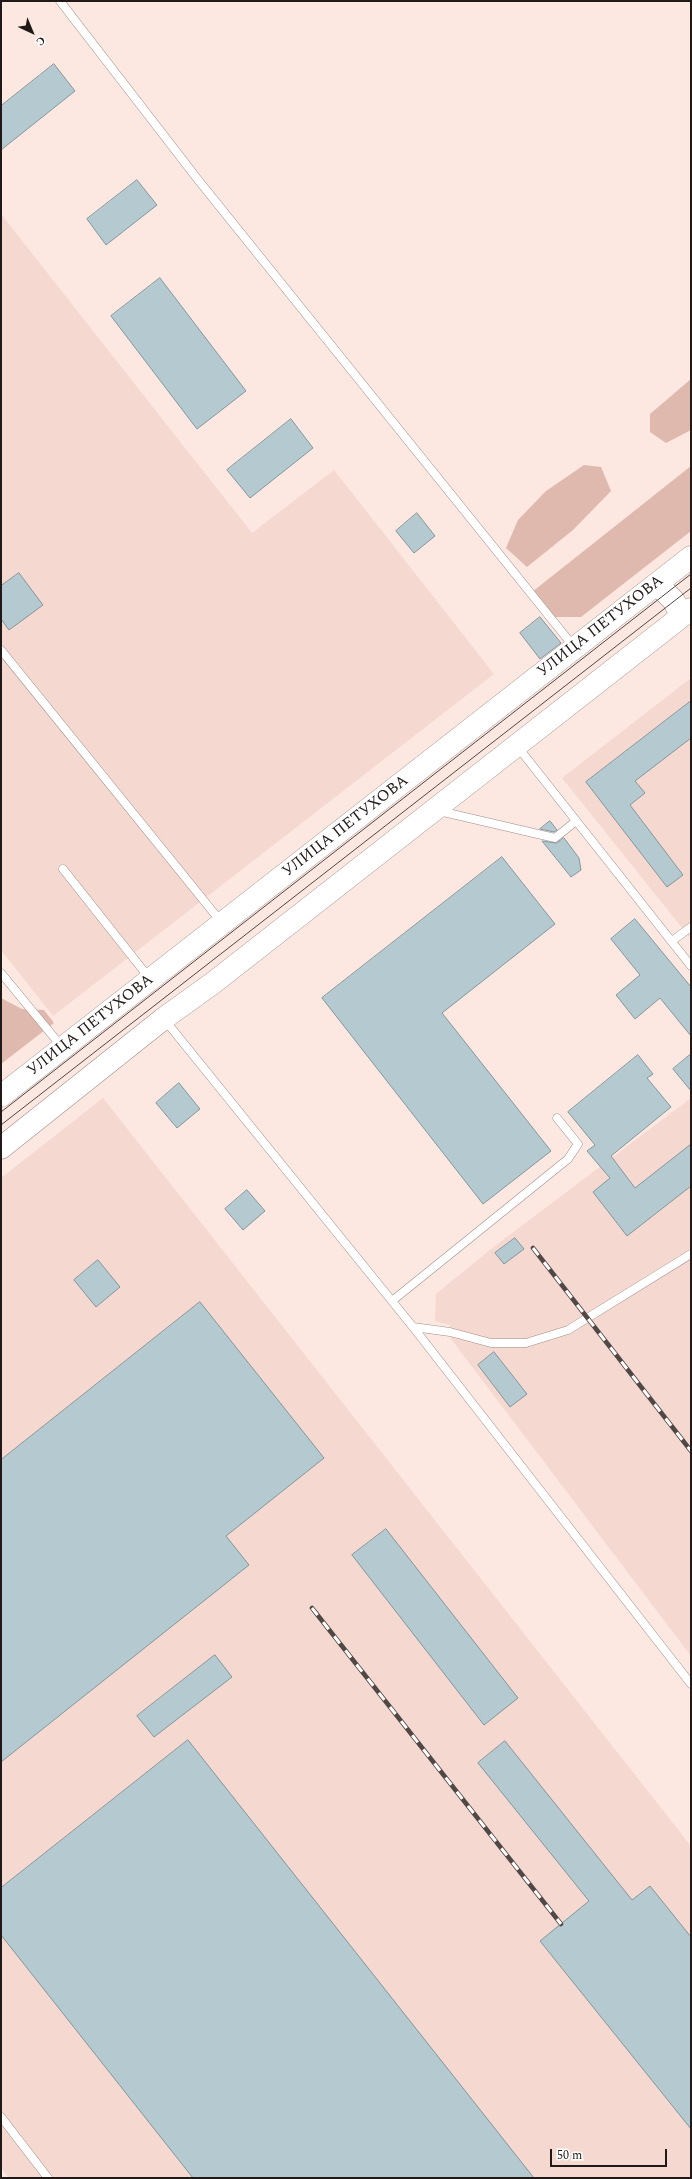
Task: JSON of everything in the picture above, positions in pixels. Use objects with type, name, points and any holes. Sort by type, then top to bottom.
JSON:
[{"type":"highway","name":"УЛИЦА ПЕТУХОВА","points":[[1,1096],[691,557]]},
{"type":"highway","points":[[1,1148],[686,612],[657,584]]},
{"type":"lane","points":[[60,1],[200,181],[575,648]]},
{"type":"lane","points":[[1,650],[222,923]]},
{"type":"lane","points":[[516,745],[691,966]]},
{"type":"lane","points":[[434,810],[555,838],[576,821]]},
{"type":"lane","points":[[63,869],[150,980]]},
{"type":"lane","points":[[672,941],[691,927]]},
{"type":"lane","points":[[1,973],[63,1048]]},
{"type":"lane","points":[[164,1019],[413,1327],[691,1684]]},
{"type":"lane","points":[[392,1301],[568,1159],[578,1144],[557,1118]]},
{"type":"lane","points":[[413,1327],[450,1332],[491,1343],[526,1343],[568,1330],[691,1254]]},
{"type":"lane","points":[[1,2117],[48,2178]]},
{"type":"shaded area","points":[[1,214],[252,533],[334,470],[494,674],[53,1016],[1,950]]},
{"type":"shaded area","points":[[691,379],[691,430],[666,443],[650,432],[650,414]]},
{"type":"shaded area","points":[[584,465],[601,467],[611,491],[573,530],[527,567],[506,548],[518,520],[546,491]]},
{"type":"shaded area","points":[[691,466],[691,531],[581,617],[552,617],[532,592]]},
{"type":"shaded area","points":[[691,678],[691,939],[562,778]]},
{"type":"shaded area","points":[[1,998],[22,1009],[44,1010],[54,1023],[1,1064]]},
{"type":"shaded area","points":[[103,1098],[691,1846],[691,2178],[9,2178],[1,2168],[1,1178]]},
{"type":"shaded area","points":[[691,1098],[691,1656],[451,1339],[450,1325],[435,1321],[436,1294],[491,1249]]},
{"type":"building","points":[[54,64],[75,91],[1,150],[1,106]]},
{"type":"building","points":[[137,180],[157,205],[106,245],[87,219]]},
{"type":"building","points":[[160,278],[246,391],[197,429],[111,316]]},
{"type":"building","points":[[291,419],[313,448],[250,498],[227,470]]},
{"type":"building","points":[[417,513],[435,536],[414,553],[396,531]]},
{"type":"building","points":[[19,573],[43,605],[9,630],[1,619],[1,586]]},
{"type":"building","points":[[540,617],[561,643],[540,659],[520,633]]},
{"type":"building","points":[[691,701],[691,738],[635,781],[645,793],[630,805],[683,875],[667,887],[586,782]]},
{"type":"building","points":[[550,821],[557,830],[554,832],[540,829]]},
{"type":"building","points":[[564,838],[579,858],[581,870],[571,877],[542,841],[556,843]]},
{"type":"building","points":[[502,857],[555,924],[442,1013],[551,1151],[483,1204],[322,998]]},
{"type":"building","points":[[635,919],[691,987],[691,1036],[660,998],[635,1019],[616,995],[640,975],[611,939]]},
{"type":"building","points":[[691,1054],[691,1091],[673,1069]]},
{"type":"building","points":[[638,1055],[653,1074],[647,1078],[671,1107],[611,1156],[635,1188],[691,1144],[691,1186],[627,1236],[593,1192],[610,1178],[587,1151],[595,1145],[568,1112]]},
{"type":"building","points":[[179,1083],[200,1109],[177,1128],[156,1103]]},
{"type":"building","points":[[247,1190],[265,1211],[243,1230],[225,1209]]},
{"type":"building","points":[[515,1238],[524,1249],[504,1264],[495,1253]]},
{"type":"building","points":[[98,1260],[120,1287],[96,1307],[74,1280]]},
{"type":"building","points":[[200,1302],[324,1458],[226,1536],[249,1565],[1,1762],[1,1460]]},
{"type":"building","points":[[494,1352],[527,1394],[510,1407],[478,1365]]},
{"type":"building","points":[[386,1529],[518,1698],[484,1725],[352,1555]]},
{"type":"building","points":[[215,1655],[232,1677],[154,1737],[137,1716]]},
{"type":"building","points":[[188,1740],[534,2178],[193,2178],[1,1935],[1,1888]]},
{"type":"building","points":[[505,1741],[632,1900],[650,1886],[691,1937],[691,2129],[540,1941],[589,1901],[478,1763]]},
{"type":"tram line","points":[[1,1112],[691,574]]},
{"type":"tram line","points":[[1,1125],[691,588]]},
{"type":"railway","points":[[533,1248],[691,1451]]},
{"type":"railway","points":[[312,1608],[561,1924]]}]
